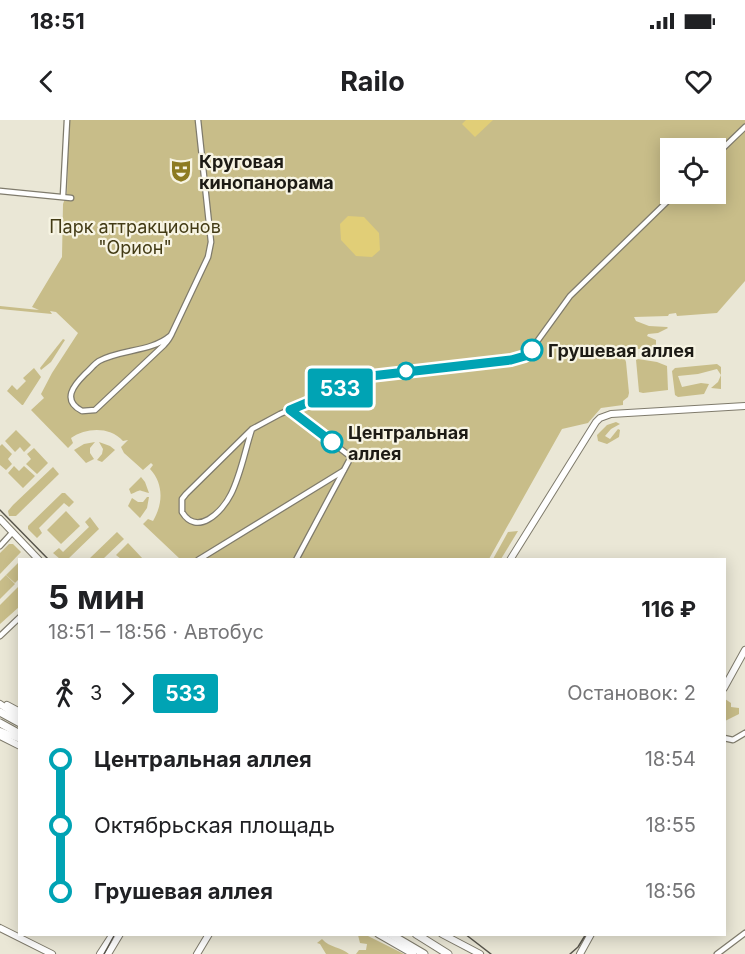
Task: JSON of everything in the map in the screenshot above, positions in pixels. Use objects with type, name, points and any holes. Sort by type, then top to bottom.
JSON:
[{"type":"main road","points":[[511,558],[596,422],[603,416],[745,406]]},
{"type":"main road","points":[[0,519],[32,558]]},
{"type":"main road","points":[[0,524],[37,558]]},
{"type":"main road","points":[[726,684],[745,650]]},
{"type":"main road","points":[[0,703],[18,710]]},
{"type":"main road","points":[[0,703],[18,716]]},
{"type":"main road","points":[[0,712],[18,722]]},
{"type":"main road","points":[[0,723],[18,735]]},
{"type":"main road","points":[[0,734],[18,736]]},
{"type":"main road","points":[[0,734],[18,745]]},
{"type":"main road","points":[[0,928],[52,954]]},
{"type":"main road","points":[[100,954],[111,936]]},
{"type":"main road","points":[[108,954],[119,936]]},
{"type":"main road","points":[[197,954],[208,936]]},
{"type":"main road","points":[[382,936],[413,954]]},
{"type":"main road","points":[[393,936],[422,954]]},
{"type":"main road","points":[[419,936],[448,954]]},
{"type":"main road","points":[[444,936],[480,954]]},
{"type":"main road","points":[[580,954],[590,936]]},
{"type":"main road","points":[[402,947],[422,954]]},
{"type":"street","points":[[63,196],[67,120]]},
{"type":"street","points":[[170,336],[162,342],[97,363],[73,387],[71,396],[73,404],[82,411],[95,410],[170,336],[208,256],[210,247],[198,120]]},
{"type":"street","points":[[726,145],[745,127]]},
{"type":"street","points":[[0,191],[71,198]]},
{"type":"street","points":[[252,429],[231,494],[226,502],[207,521],[196,524],[190,522],[182,512],[182,499],[252,429],[290,410],[371,376],[511,360],[528,354],[570,296],[665,204]]},
{"type":"street","points":[[131,352],[146,349],[150,351],[150,356],[141,366]]},
{"type":"street","points":[[290,410],[351,457],[297,558]]},
{"type":"street","points":[[238,442],[244,442],[246,449]]},
{"type":"street","points":[[207,557],[343,471]]},
{"type":"street","points":[[0,546],[12,534]]},
{"type":"street","points":[[0,636],[18,619]]},
{"type":"street","points":[[726,738],[733,740],[745,733]]},
{"type":"street","points":[[717,954],[745,933]]},
{"type":"green space","name":"Парк аттракционов \"Орион\"","points":[[69,120],[745,120],[745,281],[717,313],[677,316],[676,313],[668,316],[634,317],[636,321],[649,326],[668,328],[658,333],[648,334],[647,336],[656,340],[656,347],[627,349],[623,354],[626,362],[628,397],[623,401],[623,405],[601,408],[588,423],[562,429],[490,558],[179,558],[143,524],[148,519],[153,521],[159,508],[160,488],[150,469],[153,465],[151,463],[143,470],[124,453],[121,447],[128,440],[123,441],[104,431],[83,432],[71,438],[73,443],[68,448],[31,410],[44,398],[41,394],[78,333],[56,312],[50,311],[52,314],[0,309],[0,306],[39,310],[32,307],[62,257]]},
{"type":"green space","points":[[63,339],[65,340],[51,362],[41,370],[40,368]]},
{"type":"green space","points":[[636,360],[667,366],[668,390],[639,392]]},
{"type":"green space","points":[[717,364],[721,367],[721,375],[717,369],[678,376],[682,387],[701,383],[709,384],[704,394],[678,397],[675,395],[672,371],[675,368]]},
{"type":"green space","points":[[34,368],[41,377],[22,405],[7,391],[12,385],[17,390],[26,381],[23,378]]},
{"type":"green space","points":[[721,375],[721,389],[711,388],[718,382]]},
{"type":"green space","points":[[616,422],[620,424],[605,436],[610,439],[618,429],[620,430],[619,437],[607,444],[598,441],[597,435],[607,425]]},
{"type":"green space","points":[[16,430],[31,445],[24,452],[20,447],[15,452],[5,441]]},
{"type":"green space","points":[[95,442],[90,448],[94,459],[86,463],[74,450],[84,444]]},
{"type":"green space","points":[[99,442],[115,450],[102,462],[97,460],[103,449]]},
{"type":"green space","points":[[2,444],[12,454],[8,459],[12,464],[6,470],[0,465],[0,446]]},
{"type":"green space","points":[[34,448],[48,463],[37,474],[26,464],[31,459],[27,454]]},
{"type":"green space","points":[[14,466],[19,471],[24,466],[35,476],[23,488],[8,473]]},
{"type":"green space","points":[[53,467],[59,474],[16,516],[9,516],[8,511],[13,505]]},
{"type":"green space","points":[[141,477],[149,493],[140,490],[131,494],[129,489]]},
{"type":"green space","points":[[62,493],[74,502],[69,507],[64,503],[39,528],[42,533],[37,538],[28,526]]},
{"type":"green space","points":[[149,497],[147,508],[140,518],[128,506],[132,498],[143,502]]},
{"type":"green space","points":[[66,511],[80,526],[61,544],[47,530]]},
{"type":"green space","points":[[90,517],[99,529],[69,558],[59,558],[53,553],[59,548],[63,552],[89,527],[85,522]]},
{"type":"green space","points":[[518,531],[502,558],[494,558],[508,532]]},
{"type":"green space","points":[[117,532],[124,539],[104,558],[90,558]]},
{"type":"green space","points":[[128,543],[142,558],[120,558],[116,555]]},
{"type":"green space","points":[[9,544],[13,544],[21,552],[0,574],[0,553]]},
{"type":"green space","points":[[18,563],[18,580],[15,583],[6,575]]},
{"type":"green space","points":[[6,575],[15,584],[0,599],[0,581]]},
{"type":"green space","points":[[18,587],[18,608],[0,624],[0,605]]},
{"type":"green space","points":[[726,700],[731,703],[731,707],[739,708],[739,714],[726,720]]},
{"type":"green space","points":[[358,936],[368,936],[404,954],[356,954],[359,950],[366,950],[367,944],[360,943]]},
{"type":"green space","points":[[322,939],[349,954],[326,954],[317,943]]},
{"type":"shaded area","points":[[466,120],[493,120],[475,137],[462,124]]},
{"type":"shaded area","points":[[348,216],[364,217],[379,233],[380,250],[372,257],[356,256],[341,240],[340,224]]},
{"type":"tram line","points":[[0,510],[47,558]]},
{"type":"tram line","points":[[104,954],[114,936]]},
{"type":"tram line","points":[[468,936],[491,954]]},
{"type":"tram line","points":[[570,954],[585,936]]},
{"type":"bus line","name":"533","points":[[332,442],[290,410],[371,376],[518,359],[532,350]]},
{"type":"place","name":"Круговая кинопанорама","points":[[181,171]]},
{"type":"place","name":"Грушевая аллея","points":[[532,350]]},
{"type":"place","name":"Центральная аллея","points":[[332,442]]}]
